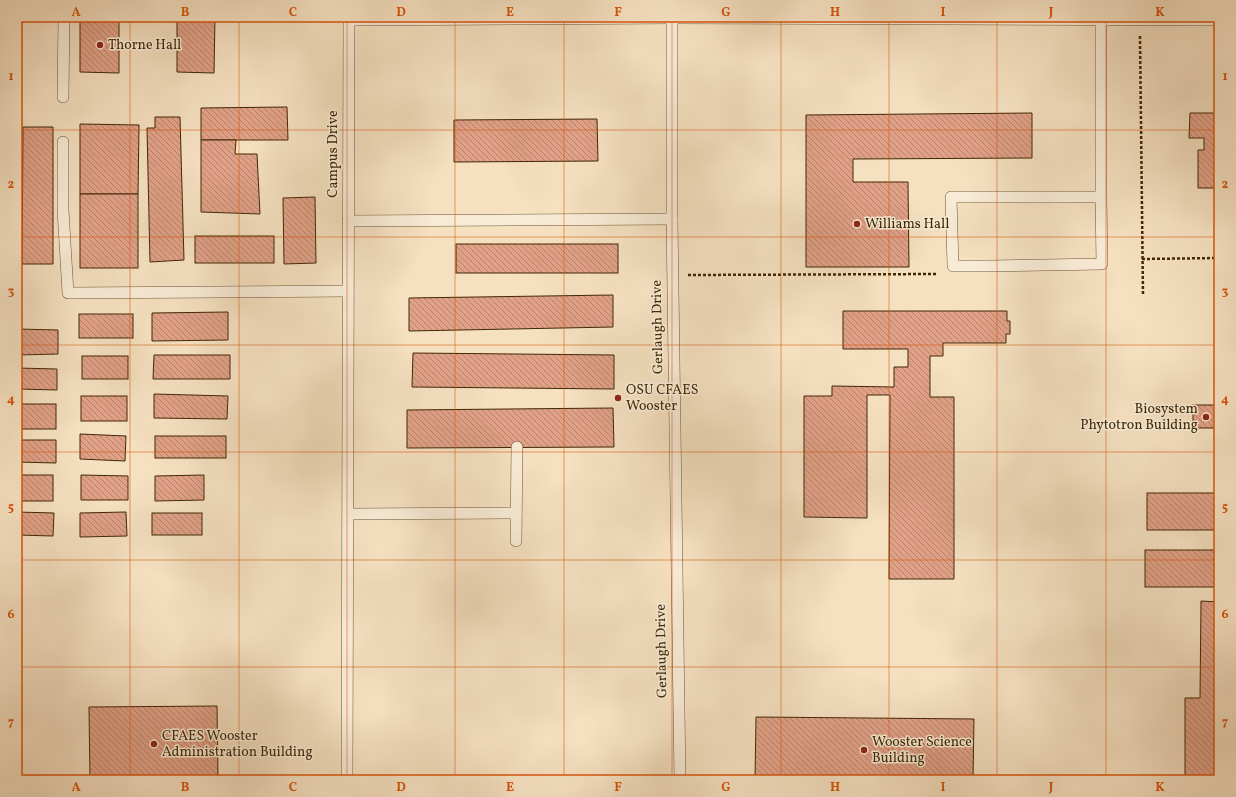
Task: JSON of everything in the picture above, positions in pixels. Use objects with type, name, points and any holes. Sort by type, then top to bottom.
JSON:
[{"type":"lane","points":[[63,98],[64,17]]},
{"type":"lane","points":[[349,19],[672,18],[1219,20]]},
{"type":"lane","name":"Gerlaugh Drive","points":[[672,18],[672,219],[680,780]]},
{"type":"lane","name":"Campus Drive","points":[[347,780],[349,514],[349,19]]},
{"type":"lane","points":[[1100,198],[951,197],[952,266],[1102,264],[1100,198],[1101,19]]},
{"type":"lane","points":[[63,142],[63,210],[68,293],[348,291]]},
{"type":"lane","points":[[348,221],[672,219]]},
{"type":"lane","points":[[516,541],[517,447]]},
{"type":"lane","points":[[349,514],[516,513]]},
{"type":"path","points":[[1140,20],[1143,296]]},
{"type":"path","points":[[1142,258],[1219,259],[1219,278]]},
{"type":"path","points":[[673,275],[938,274]]},
{"type":"building","points":[[80,17],[119,17],[119,73],[80,72]]},
{"type":"building","points":[[119,17],[215,17],[214,73],[177,72],[177,18]]},
{"type":"building","points":[[287,107],[288,140],[201,140],[201,108]]},
{"type":"building","name":"Williams Hall","points":[[1032,113],[1032,158],[853,159],[853,182],[908,182],[909,267],[806,267],[806,115]]},
{"type":"building","points":[[1190,113],[1219,113],[1219,188],[1198,188],[1198,150],[1204,150],[1204,138],[1189,138]]},
{"type":"building","points":[[155,117],[180,117],[184,260],[150,262],[147,128],[155,128]]},
{"type":"building","points":[[597,119],[598,161],[454,162],[454,120]]},
{"type":"building","points":[[80,124],[139,125],[138,194],[80,194]]},
{"type":"building","points":[[23,127],[53,127],[53,264],[22,264]]},
{"type":"building","points":[[201,140],[236,140],[235,154],[257,154],[260,214],[201,212]]},
{"type":"building","points":[[80,194],[138,194],[138,268],[80,268]]},
{"type":"building","points":[[315,197],[316,263],[284,264],[283,198]]},
{"type":"building","points":[[195,236],[274,236],[274,263],[195,263]]},
{"type":"building","points":[[456,244],[618,244],[618,273],[456,273]]},
{"type":"building","points":[[613,295],[613,327],[409,331],[409,298]]},
{"type":"building","points":[[843,311],[1007,311],[1007,321],[1010,321],[1010,334],[1006,334],[1006,343],[943,343],[943,356],[930,356],[930,397],[954,397],[954,579],[889,579],[890,395],[867,395],[867,518],[804,517],[804,396],[832,396],[832,386],[894,387],[894,367],[908,367],[908,349],[843,349]]},
{"type":"building","points":[[228,312],[228,340],[152,341],[152,313]]},
{"type":"building","points":[[79,314],[133,314],[133,338],[79,338]]},
{"type":"building","points":[[17,329],[58,330],[58,354],[17,355]]},
{"type":"building","points":[[413,353],[614,355],[614,389],[412,387]]},
{"type":"building","points":[[154,355],[230,355],[230,379],[153,379]]},
{"type":"building","points":[[82,356],[128,356],[128,379],[82,379]]},
{"type":"building","points":[[17,368],[57,369],[57,390],[17,389]]},
{"type":"building","points":[[154,394],[228,396],[227,419],[154,418]]},
{"type":"building","points":[[81,396],[127,396],[127,421],[81,421]]},
{"type":"building","points":[[17,404],[56,404],[56,429],[17,429]]},
{"type":"building","name":"Biosystem Phytotron Building","points":[[1193,405],[1219,405],[1219,428],[1193,428]]},
{"type":"building","points":[[613,408],[614,447],[407,448],[407,410]]},
{"type":"building","points":[[80,434],[126,436],[125,461],[80,459]]},
{"type":"building","points":[[155,436],[226,436],[226,458],[155,458]]},
{"type":"building","points":[[17,440],[56,440],[56,463],[17,462]]},
{"type":"building","points":[[17,475],[53,475],[53,501],[17,501]]},
{"type":"building","points":[[81,475],[128,476],[128,500],[81,500]]},
{"type":"building","points":[[204,475],[204,500],[155,501],[155,476]]},
{"type":"building","points":[[1147,493],[1219,493],[1219,530],[1147,530]]},
{"type":"building","points":[[17,512],[54,513],[53,536],[17,535]]},
{"type":"building","points":[[126,512],[127,536],[80,537],[80,513]]},
{"type":"building","points":[[152,513],[202,513],[202,535],[152,535]]},
{"type":"building","points":[[1145,550],[1219,550],[1219,587],[1145,587]]},
{"type":"building","points":[[1201,601],[1219,602],[1219,780],[1185,780],[1185,698],[1200,698]]},
{"type":"building","name":"CFAES Wooster Administration Building","points":[[217,706],[218,780],[90,780],[89,707]]},
{"type":"building","name":"Wooster Science Building","points":[[756,717],[974,719],[973,780],[755,780]]},
{"type":"place","name":"Thorne Hall","points":[[100,45]]},
{"type":"place","name":"Williams Hall","points":[[857,224]]},
{"type":"place","name":"OSU CFAES Wooster","points":[[618,398]]},
{"type":"place","name":"Biosystem Phytotron Building","points":[[1206,417]]},
{"type":"place","name":"CFAES Wooster Administration Building","points":[[154,744]]},
{"type":"place","name":"Wooster Science Building","points":[[864,750]]}]
